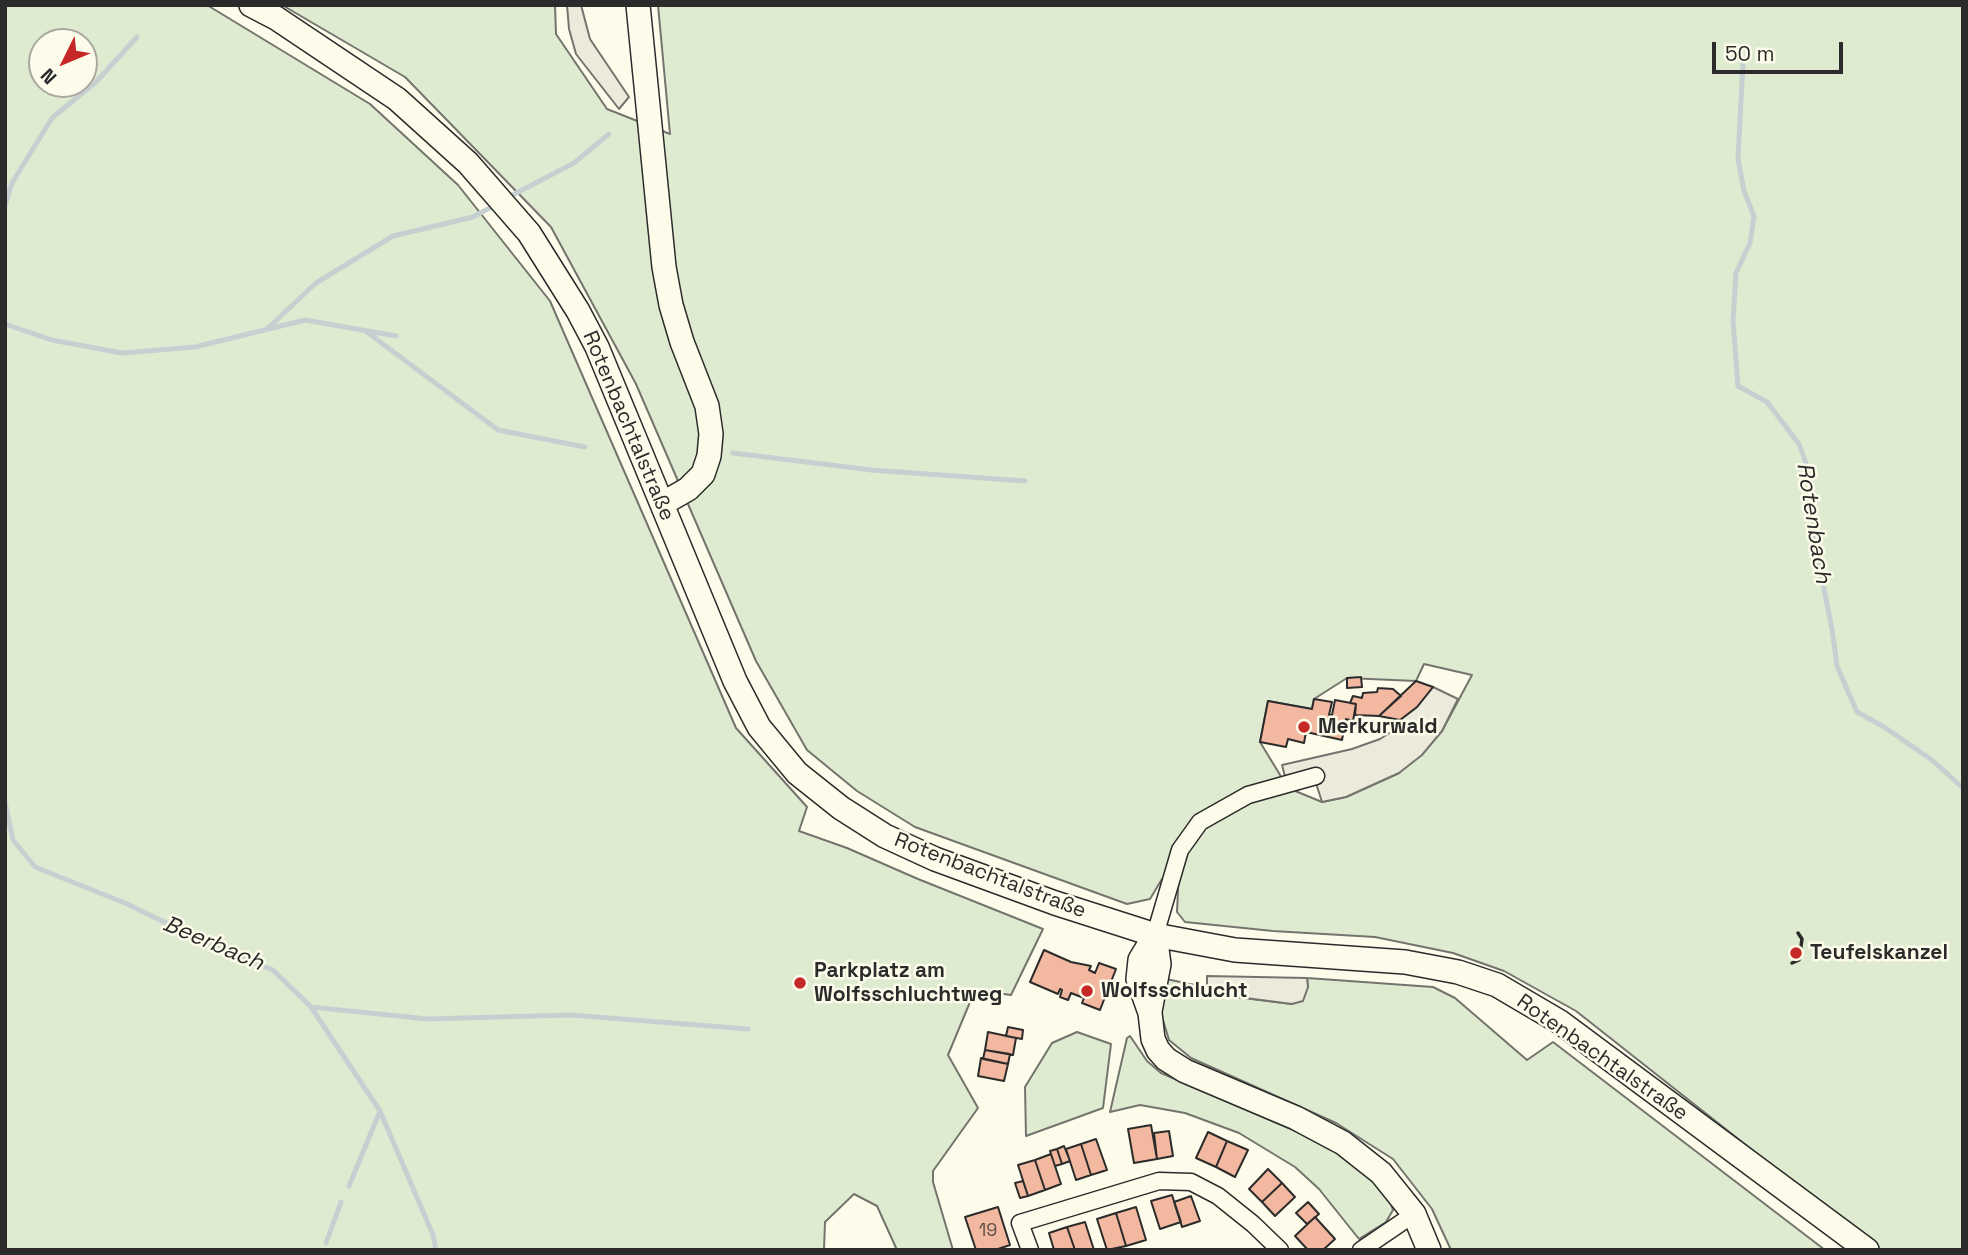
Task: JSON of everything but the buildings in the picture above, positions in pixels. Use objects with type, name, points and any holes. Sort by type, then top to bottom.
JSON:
[{"type":"main road","name":"Rotenbachtalstraße","points":[[251,5],[276,18],[397,99],[468,163],[529,233],[578,311],[597,347],[735,681],[759,727],[797,773],[841,808],[885,836],[935,859],[1055,903],[1155,935],[1235,950],[1405,962],[1458,972],[1497,985],[1560,1022],[1867,1250]]},
{"type":"main road","points":[[638,5],[664,267],[678,330],[707,406],[711,434],[709,456],[703,474],[688,489],[662,504]]},
{"type":"main road","points":[[1155,935],[1140,960],[1138,979],[1150,1013],[1153,1039],[1158,1050],[1175,1066],[1296,1118],[1343,1143],[1381,1173],[1414,1214],[1429,1250]]},
{"type":"street","points":[[1155,935],[1180,850],[1200,822],[1248,795],[1315,776]]},
{"type":"street","points":[[1030,1250],[1020,1223],[1128,1188],[1159,1181],[1191,1182],[1218,1196],[1280,1250]]},
{"type":"street","points":[[1361,1250],[1414,1214]]},
{"type":"green space","points":[[5,5],[207,5],[370,104],[458,185],[550,301],[736,728],[807,807],[799,831],[847,848],[1043,929],[1011,995],[975,990],[948,1055],[978,1108],[933,1171],[933,1182],[953,1250],[897,1250],[877,1206],[854,1194],[825,1222],[824,1250],[5,1250]]},
{"type":"green space","points":[[282,5],[555,5],[556,34],[607,109],[670,134],[658,5],[1963,5],[1963,1250],[1879,1250],[1576,1011],[1504,971],[1453,953],[1375,937],[1185,922],[1177,912],[1179,869],[1162,879],[1150,899],[1127,904],[915,827],[857,791],[807,750],[756,661],[636,384],[551,227],[405,77]],"holes":[[[1424,664],[1472,675],[1442,731],[1399,773],[1346,797],[1322,802],[1288,788],[1260,742],[1268,701],[1312,709],[1314,699],[1347,678],[1416,681]]]},
{"type":"green space","points":[[1307,978],[1433,987],[1455,998],[1527,1060],[1553,1042],[1825,1250],[1451,1250],[1432,1209],[1393,1159],[1336,1123],[1191,1058],[1169,1040],[1159,1007],[1166,979],[1195,985],[1195,992],[1292,1004],[1308,987]]},
{"type":"green space","points":[[1077,1032],[1111,1044],[1103,1108],[1026,1136],[1025,1087],[1052,1043]]},
{"type":"green space","points":[[1130,1036],[1147,1061],[1161,1073],[1321,1142],[1358,1166],[1388,1195],[1393,1210],[1386,1222],[1359,1239],[1319,1189],[1295,1167],[1239,1133],[1185,1113],[1140,1105],[1110,1112],[1127,1038]]},
{"type":"shaded area","points":[[567,5],[581,5],[590,39],[629,97],[619,109],[576,54],[569,29]]},
{"type":"shaded area","points":[[1433,687],[1458,699],[1442,731],[1422,755],[1399,773],[1346,797],[1322,802],[1315,780],[1288,788],[1282,765],[1352,749],[1380,739],[1399,727],[1400,720],[1417,707]]},
{"type":"shaded area","name":"Wolfsschlucht","points":[[1207,976],[1307,978],[1308,987],[1303,1001],[1292,1004],[1207,993]]},
{"type":"waterway","points":[[5,206],[12,183],[52,118],[96,82],[137,37]]},
{"type":"waterway","name":"Rotenbach","points":[[1743,63],[1738,159],[1744,191],[1754,216],[1750,243],[1736,273],[1733,321],[1738,386],[1767,402],[1799,444],[1811,477],[1816,549],[1837,666],[1857,712],[1932,760],[1963,788]]},
{"type":"waterway","points":[[505,199],[574,163],[609,134]]},
{"type":"waterway","points":[[267,329],[316,283],[393,236],[473,217],[497,204]]},
{"type":"waterway","points":[[5,324],[52,340],[122,353],[195,347],[305,320],[396,336]]},
{"type":"waterway","points":[[367,332],[498,430],[585,447]]},
{"type":"waterway","points":[[733,453],[871,470],[1025,481]]},
{"type":"waterway","name":"Beerbach","points":[[5,802],[13,840],[35,867],[125,903],[220,949],[273,970],[311,1007],[380,1111],[433,1235],[436,1250]]},
{"type":"waterway","points":[[311,1007],[427,1019],[571,1015],[748,1029]]},
{"type":"waterway","points":[[349,1186],[380,1111]]},
{"type":"waterway","points":[[326,1243],[341,1202]]},
{"type":"wall","points":[[1792,963],[1799,960],[1802,939],[1798,933]]},
{"type":"place","name":"Merkurwald","points":[[1304,727]]},
{"type":"place","name":"Teufelskanzel","points":[[1796,953]]},
{"type":"place","name":"Parkplatz am Wolfsschluchtweg","points":[[800,983]]},
{"type":"place","name":"Wolfsschlucht","points":[[1087,991]]}]
